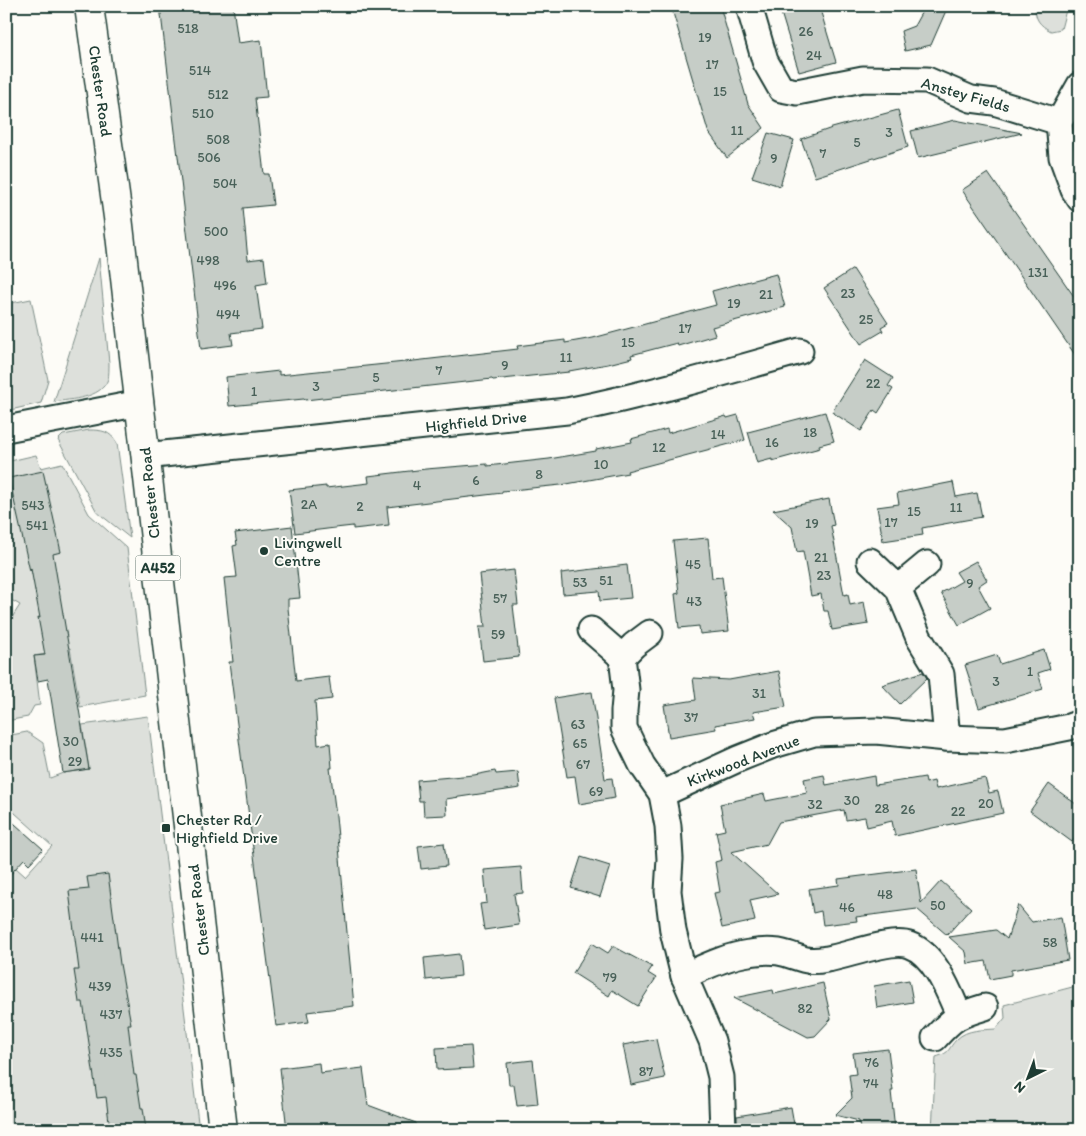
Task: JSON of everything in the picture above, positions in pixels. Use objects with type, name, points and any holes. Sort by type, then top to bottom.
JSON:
[{"type":"highway","name":"Chester Road","points":[[90,6],[118,217],[223,1130]]},
{"type":"street","name":"Anstey Fields","points":[[749,6],[765,61],[781,89],[797,92],[863,78],[927,80],[971,99],[994,102],[1059,122]]},
{"type":"street","points":[[1080,85],[1059,122],[1062,156],[1074,190],[1080,199]]},
{"type":"street","name":"Highfield Drive","points":[[145,456],[567,411],[699,380],[800,351]]},
{"type":"street","points":[[6,429],[140,403]]},
{"type":"street","points":[[870,561],[898,588],[919,638],[941,674],[946,738]]},
{"type":"street","points":[[898,588],[926,564]]},
{"type":"street","points":[[591,630],[622,657],[626,690],[624,728],[642,765],[662,794],[668,826],[670,859],[668,890],[673,931],[684,976],[712,1041],[721,1077],[723,1130]]},
{"type":"street","points":[[622,657],[650,633]]},
{"type":"street","name":"Kirkwood Avenue","points":[[662,794],[738,759],[773,745],[814,733],[876,731],[946,738],[1005,740],[1080,723]]},
{"type":"street","points":[[684,976],[717,962],[747,953],[772,951],[803,960],[814,961],[828,960],[895,943],[909,945],[921,952],[935,967],[960,1015]]},
{"type":"street","points":[[935,1038],[960,1015],[985,1007]]},
{"type":"shaded area","points":[[1035,6],[1067,6],[1061,29],[1051,31],[1043,26],[1038,21]]},
{"type":"shaded area","points":[[99,258],[109,363],[108,379],[99,391],[85,397],[54,402]]},
{"type":"shaded area","points":[[31,299],[48,380],[41,403],[6,411],[6,304]]},
{"type":"shaded area","points":[[89,430],[105,432],[117,443],[130,538],[97,512],[58,440],[63,435]]},
{"type":"shaded area","points":[[36,455],[41,468],[62,463],[89,514],[127,548],[145,695],[80,707],[70,648],[46,652],[46,654],[34,656],[40,705],[34,706],[28,717],[6,721],[6,627],[20,605],[6,597],[6,477],[9,476],[6,462]]},
{"type":"shaded area","points":[[148,716],[199,1130],[6,1130],[6,859],[25,876],[52,846],[6,805],[6,736],[27,732],[43,743],[50,778],[63,773],[89,769],[82,725]]},
{"type":"shaded area","points":[[1080,985],[1080,1130],[932,1130],[936,1057],[947,1052],[957,1039],[965,1033],[996,1029],[1005,1018],[1004,1005]]},
{"type":"building","points":[[160,6],[233,6],[238,43],[261,40],[267,97],[255,98],[264,174],[269,174],[273,205],[243,208],[248,260],[264,258],[267,283],[256,285],[262,329],[231,333],[233,345],[201,349]]},
{"type":"building","points":[[671,6],[720,6],[748,104],[764,128],[727,158],[708,131]]},
{"type":"building","points":[[779,6],[819,6],[836,62],[799,72]]},
{"type":"building","points":[[925,6],[948,6],[931,45],[905,51],[901,31],[914,26]]},
{"type":"building","points":[[898,110],[908,147],[815,177],[801,139],[832,128]]},
{"type":"building","points":[[955,120],[1022,133],[918,158],[911,131]]},
{"type":"building","points":[[768,133],[794,140],[780,186],[752,177]]},
{"type":"building","points":[[988,173],[1080,305],[1080,362],[962,190]]},
{"type":"building","points":[[853,269],[888,323],[881,327],[883,331],[861,344],[824,288]]},
{"type":"building","points":[[776,274],[785,307],[712,327],[715,335],[678,346],[677,343],[631,355],[632,358],[608,364],[569,372],[305,400],[229,406],[226,377],[279,371],[279,375],[405,362],[518,349],[517,346],[565,340],[565,343],[593,338],[716,305],[712,291]]},
{"type":"building","points":[[865,360],[893,378],[888,386],[893,389],[878,413],[874,410],[861,431],[832,412]]},
{"type":"building","points":[[825,412],[834,441],[819,445],[820,448],[772,461],[772,459],[757,463],[748,432]]},
{"type":"building","points":[[738,415],[745,440],[627,471],[628,473],[561,485],[387,507],[389,525],[353,529],[353,526],[295,533],[289,490],[369,483],[368,476],[426,469],[487,464],[487,466],[549,459],[596,451],[596,449],[632,442],[631,439],[667,429],[668,433],[726,416],[727,418]]},
{"type":"building","points":[[43,471],[61,552],[53,554],[89,769],[63,773],[48,679],[38,681],[34,656],[45,655],[38,617],[40,618],[31,569],[30,571],[9,478]]},
{"type":"building","points":[[953,482],[956,497],[977,493],[982,517],[922,528],[923,535],[883,541],[877,507],[899,504],[897,493]]},
{"type":"building","points":[[829,499],[834,525],[831,526],[844,595],[848,594],[850,605],[864,602],[868,624],[832,630],[828,611],[824,611],[821,594],[811,596],[803,551],[797,552],[792,527],[773,510]]},
{"type":"building","points":[[292,526],[300,598],[288,599],[296,681],[329,677],[332,699],[315,701],[318,745],[330,743],[332,768],[330,768],[354,1006],[307,1012],[309,1022],[276,1026],[229,662],[233,662],[224,578],[237,577],[233,546],[237,545],[235,533]]},
{"type":"building","points":[[708,538],[712,578],[722,577],[729,631],[700,634],[699,626],[679,628],[675,594],[679,593],[673,541]]},
{"type":"building","points":[[976,561],[987,580],[978,586],[990,608],[959,625],[941,593],[962,581],[956,572]]},
{"type":"building","points":[[627,565],[631,598],[600,601],[599,591],[563,594],[561,573]]},
{"type":"building","points":[[514,570],[518,605],[513,605],[519,657],[483,661],[479,627],[485,627],[479,574]]},
{"type":"building","points":[[1044,650],[1050,669],[1038,673],[1043,689],[979,708],[965,665],[997,655],[1000,664]]},
{"type":"building","points":[[779,671],[786,707],[753,712],[755,718],[715,725],[716,729],[669,737],[664,705],[696,700],[693,678],[729,680]]},
{"type":"building","points":[[923,672],[927,678],[900,704],[882,685]]},
{"type":"building","points":[[592,692],[605,779],[612,778],[615,798],[579,804],[575,776],[567,777],[554,698]]},
{"type":"building","points":[[495,771],[496,774],[518,772],[520,788],[446,799],[447,815],[424,816],[423,801],[419,801],[417,780],[474,775]]},
{"type":"building","points":[[824,775],[826,785],[874,776],[875,785],[925,777],[926,783],[934,781],[936,789],[985,778],[989,793],[998,791],[1003,813],[895,836],[892,821],[867,827],[865,817],[846,820],[844,810],[779,822],[767,844],[731,852],[778,894],[750,900],[755,921],[722,928],[714,893],[720,892],[715,862],[722,860],[716,832],[725,830],[720,804],[764,794],[766,801],[807,793],[804,779]]},
{"type":"building","points":[[1049,784],[1080,807],[1080,831],[1072,842],[1030,811]]},
{"type":"building","points":[[6,816],[43,849],[29,864],[24,859],[6,879]]},
{"type":"building","points":[[444,843],[447,866],[421,869],[418,846]]},
{"type":"building","points":[[581,857],[610,866],[600,897],[571,888]]},
{"type":"building","points":[[521,867],[523,893],[514,894],[519,925],[484,930],[480,904],[487,903],[484,870]]},
{"type":"building","points":[[916,869],[921,903],[941,881],[971,908],[947,935],[917,909],[856,917],[857,921],[823,925],[821,911],[813,913],[809,889],[839,885],[838,879]]},
{"type":"building","points":[[108,874],[120,964],[131,1024],[128,1024],[134,1075],[136,1075],[146,1130],[110,1130],[106,1097],[97,1098],[83,1002],[79,1002],[74,970],[79,970],[69,891],[89,889],[87,877]]},
{"type":"building","points":[[1018,905],[1032,922],[1061,917],[1068,960],[1011,970],[1011,975],[990,979],[986,961],[968,964],[966,952],[949,937],[996,930],[1007,939]]},
{"type":"building","points":[[592,943],[608,953],[613,946],[652,967],[648,973],[656,978],[638,1006],[612,990],[609,996],[573,973]]},
{"type":"building","points":[[459,954],[461,976],[426,980],[424,958]]},
{"type":"building","points":[[909,980],[913,1002],[877,1008],[874,986]]},
{"type":"building","points":[[823,983],[831,1019],[815,1036],[808,1037],[734,998],[773,990],[774,994]]},
{"type":"building","points":[[656,1039],[665,1078],[631,1085],[623,1045]]},
{"type":"building","points":[[471,1046],[473,1068],[437,1070],[436,1048]]},
{"type":"building","points":[[888,1049],[895,1130],[860,1130],[859,1121],[835,1115],[852,1098],[849,1075],[856,1074],[853,1053]]},
{"type":"building","points":[[533,1060],[538,1104],[517,1106],[514,1085],[509,1085],[507,1063]]},
{"type":"building","points":[[319,1063],[320,1073],[363,1068],[368,1105],[416,1123],[370,1125],[371,1130],[287,1130],[280,1068]]},
{"type":"building","points":[[791,1107],[795,1130],[737,1130],[737,1116]]},
{"type":"place","name":"Livingwell Centre","points":[[264,551]]},
{"type":"place","name":"Chester Rd / Highfield Drive","points":[[166,828]]}]
